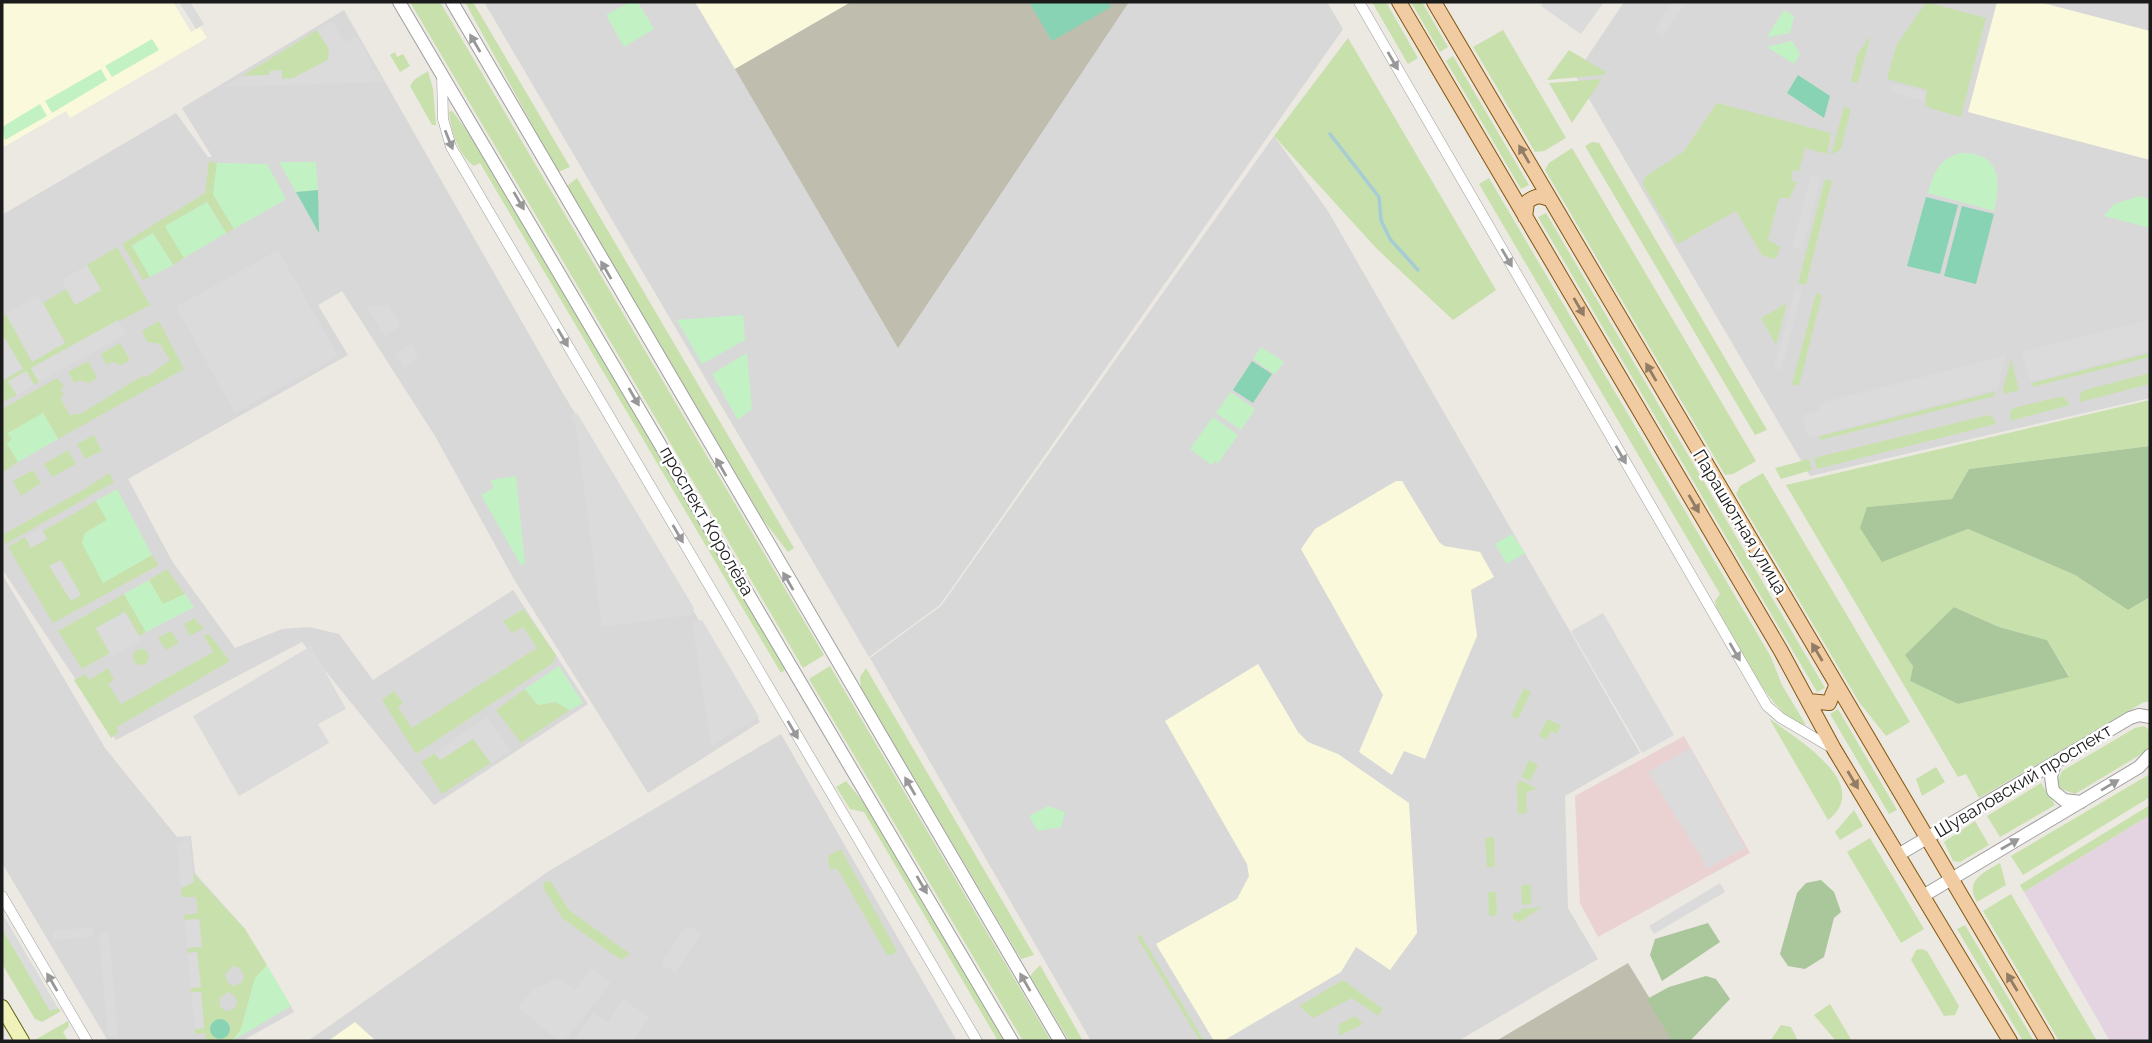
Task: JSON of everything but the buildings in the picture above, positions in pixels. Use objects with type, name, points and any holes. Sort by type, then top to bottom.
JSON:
[{"type":"main road","name":"Парашютная улица","points":[[1399,2],[1835,749],[2010,1041]]},
{"type":"main road","name":"Парашютная улица","points":[[1434,2],[2047,1041]]},
{"type":"main road","points":[[1525,217],[1527,202],[1532,198],[1544,196],[1551,200]]},
{"type":"main road","points":[[1809,701],[1829,703],[1836,686]]},
{"type":"main road","points":[[2,1007],[22,1041]]},
{"type":"street","name":"проспект Королёва","points":[[399,2],[1012,1041]]},
{"type":"street","points":[[452,2],[1060,1041]]},
{"type":"street","points":[[1359,2],[1767,706],[1781,719],[1835,749]]},
{"type":"street","points":[[442,73],[443,120],[451,147],[977,1041]]},
{"type":"street","name":"Шуваловский проспект","points":[[1898,855],[2130,718],[2138,715],[2150,717]]},
{"type":"street","points":[[1923,896],[2145,767],[2150,755]]},
{"type":"street","points":[[2055,763],[2051,777],[2053,791],[2064,800],[2081,802]]},
{"type":"street","points":[[2,896],[87,1041]]},
{"type":"shaded area","points":[[2,2],[173,2],[191,32],[200,27],[207,38],[70,118],[66,111],[2,148]]},
{"type":"shaded area","points":[[179,2],[190,2],[204,24],[196,29]]},
{"type":"shaded area","points":[[484,2],[1327,2],[1343,29],[940,605],[869,657]]},
{"type":"shaded area","points":[[695,2],[851,2],[735,69]]},
{"type":"shaded area","points":[[851,2],[1129,2],[898,348],[735,69]]},
{"type":"shaded area","points":[[1544,2],[1604,2],[1581,34],[1541,6]]},
{"type":"shaded area","points":[[1624,2],[2150,2],[2150,398],[1810,476],[1575,75]]},
{"type":"shaded area","points":[[1673,2],[1686,2],[1663,37],[1654,31]]},
{"type":"shaded area","points":[[1997,2],[2039,2],[2150,31],[2150,160],[1968,112]]},
{"type":"shaded area","points":[[344,10],[558,385],[760,722],[648,793],[515,581],[435,436],[342,291],[318,305],[348,355],[128,479],[172,561],[235,648],[282,629],[309,627],[339,634],[373,680],[513,590],[588,704],[434,805],[302,642],[116,740],[2,569],[2,215],[176,113],[208,157],[212,157],[182,108]]},
{"type":"shaded area","points":[[332,21],[345,42],[357,36],[372,62],[370,70],[377,71],[383,82],[223,87],[242,76],[269,75],[270,71],[282,70],[282,79],[293,78],[328,60],[329,49],[317,30]]},
{"type":"shaded area","points":[[1892,84],[1926,93],[1924,101],[1890,92]]},
{"type":"shaded area","points":[[1274,136],[1328,211],[1640,753],[1565,796],[1568,908],[1598,959],[1458,1041],[1091,1041],[870,658],[941,606]]},
{"type":"shaded area","points":[[1811,175],[1821,178],[1802,250],[1792,248]]},
{"type":"shaded area","points":[[278,250],[338,356],[235,413],[176,307]]},
{"type":"shaded area","points":[[87,265],[101,290],[75,305],[62,280]]},
{"type":"shaded area","points":[[1795,289],[1802,291],[1781,370],[1774,368]]},
{"type":"shaded area","points":[[38,295],[65,343],[32,362],[6,314]]},
{"type":"shaded area","points":[[389,305],[401,326],[385,336],[366,306]]},
{"type":"shaded area","points":[[118,320],[126,334],[39,382],[31,368]]},
{"type":"shaded area","points":[[2150,320],[2150,351],[2030,382],[2022,352]]},
{"type":"shaded area","points":[[2,334],[23,369],[2,381]]},
{"type":"shaded area","points":[[411,344],[418,357],[404,367],[395,354]]},
{"type":"shaded area","points":[[2006,356],[1997,389],[1808,438],[1802,415],[1818,411],[1820,403]]},
{"type":"shaded area","points":[[26,371],[34,385],[17,395],[8,381]]},
{"type":"shaded area","points":[[577,413],[694,608],[691,615],[602,627],[576,427],[570,415]]},
{"type":"shaded area","points":[[1396,481],[1402,481],[1439,542],[1444,546],[1480,552],[1494,577],[1471,590],[1477,636],[1425,759],[1404,751],[1392,775],[1359,752],[1383,695],[1301,549],[1315,529]]},
{"type":"shaded area","points":[[41,528],[47,539],[31,548],[25,537]]},
{"type":"shaded area","points":[[61,560],[81,595],[71,601],[49,566]]},
{"type":"shaded area","points":[[2,574],[105,748],[177,837],[191,836],[195,873],[245,929],[294,1012],[242,1041],[108,1041],[2,863]]},
{"type":"shaded area","points":[[125,612],[141,640],[112,657],[96,628]]},
{"type":"shaded area","points":[[1603,613],[1674,735],[1642,753],[1571,631]]},
{"type":"shaded area","points":[[702,620],[759,717],[711,746],[692,622]]},
{"type":"shaded area","points":[[311,646],[346,709],[318,724],[329,743],[239,796],[193,716]]},
{"type":"shaded area","points":[[1258,664],[1298,732],[1308,742],[1338,754],[1409,803],[1417,933],[1390,970],[1356,947],[1341,972],[1223,1041],[1214,1041],[1156,944],[1237,899],[1249,876],[1247,864],[1165,721]]},
{"type":"shaded area","points":[[487,717],[511,750],[491,763],[473,739],[440,760],[435,753]]},
{"type":"shaded area","points":[[781,734],[957,1041],[308,1041],[549,871]]},
{"type":"shaded area","points":[[1684,736],[1750,853],[1598,937],[1580,903],[1575,796]]},
{"type":"shaded area","points":[[1690,748],[1745,848],[1708,868],[1648,772]]},
{"type":"shaded area","points":[[2150,815],[2150,1041],[2110,1041],[2024,892]]},
{"type":"shaded area","points":[[189,836],[194,882],[181,888],[177,845]]},
{"type":"shaded area","points":[[1720,883],[1725,892],[1654,934],[1649,926]]},
{"type":"shaded area","points":[[2,913],[58,1008],[50,1011],[2,928]]},
{"type":"shaded area","points":[[199,919],[202,947],[187,948],[185,920]]},
{"type":"shaded area","points":[[690,926],[701,934],[676,973],[661,964],[683,930]]},
{"type":"shaded area","points":[[93,927],[93,937],[53,940],[53,931]]},
{"type":"shaded area","points":[[109,933],[118,1036],[108,1037],[99,934]]},
{"type":"shaded area","points":[[197,952],[201,987],[191,988],[188,953]]},
{"type":"shaded area","points":[[1628,963],[1676,1041],[1496,1041]]},
{"type":"shaded area","points":[[592,968],[611,983],[564,1041],[559,1041],[518,1007],[535,988],[559,978],[575,990]]},
{"type":"shaded area","points":[[191,992],[201,992],[204,1028],[195,1029]]},
{"type":"shaded area","points":[[623,999],[649,1017],[633,1041],[574,1041],[593,1013],[608,1022]]},
{"type":"shaded area","points":[[355,1022],[376,1041],[328,1041]]},
{"type":"green space","points":[[410,2],[440,2],[824,655],[803,668]]},
{"type":"green space","points":[[465,2],[473,2],[570,167],[558,172]]},
{"type":"green space","points":[[630,2],[638,2],[654,29],[624,47],[606,15]]},
{"type":"green space","points":[[1029,2],[1108,2],[1111,7],[1052,41]]},
{"type":"green space","points":[[1372,2],[1386,2],[1418,58],[1408,64]]},
{"type":"green space","points":[[1411,2],[1422,2],[1448,47],[1440,52]]},
{"type":"green space","points":[[1926,2],[1986,18],[1961,117],[1929,108],[1925,104],[1927,90],[1887,79],[1896,46]]},
{"type":"green space","points":[[1784,10],[1794,16],[1790,33],[1767,37]]},
{"type":"green space","points":[[317,30],[329,49],[328,60],[293,79],[282,79],[282,71],[270,75],[242,76]]},
{"type":"green space","points":[[1503,30],[1566,138],[1544,151],[1535,152],[1473,47]]},
{"type":"green space","points":[[1871,35],[1858,83],[1851,81],[1857,55]]},
{"type":"green space","points":[[1348,38],[1496,290],[1453,320],[1377,249],[1274,136]]},
{"type":"green space","points":[[152,39],[159,50],[112,77],[105,66]]},
{"type":"green space","points":[[1792,41],[1800,54],[1794,64],[1767,47]]},
{"type":"green space","points":[[1569,50],[1606,72],[1604,75],[1547,80]]},
{"type":"green space","points":[[395,52],[397,57],[403,54],[410,66],[400,72],[390,55]]},
{"type":"green space","points":[[1453,56],[1529,185],[1521,189],[1446,61]]},
{"type":"green space","points":[[101,69],[107,80],[52,113],[45,101]]},
{"type":"green space","points":[[428,71],[433,89],[436,125],[432,125],[410,86]]},
{"type":"green space","points":[[1798,75],[1830,96],[1824,118],[1787,93]]},
{"type":"green space","points":[[1602,79],[1572,123],[1549,83]]},
{"type":"green space","points":[[1717,103],[1831,133],[1827,154],[1805,148],[1799,172],[1793,170],[1791,180],[1797,182],[1790,198],[1779,198],[1768,240],[1780,247],[1777,257],[1773,259],[1762,255],[1736,211],[1678,244],[1643,185],[1645,177],[1683,152]]},
{"type":"green space","points":[[40,104],[47,116],[5,140],[2,127]]},
{"type":"green space","points":[[1844,107],[1851,109],[1841,149],[1831,155]]},
{"type":"green space","points":[[452,111],[479,146],[786,669],[781,673],[480,163],[474,166],[460,149],[450,119],[449,112]]},
{"type":"green space","points":[[1592,142],[1599,143],[1767,430],[1755,435],[1585,146]]},
{"type":"green space","points":[[1572,148],[1756,461],[1733,474],[1725,475],[1545,170],[1549,163]]},
{"type":"green space","points":[[1960,153],[1983,157],[1995,170],[1998,188],[1994,211],[1928,193],[1932,179],[1942,163]]},
{"type":"green space","points":[[209,161],[217,163],[213,194],[234,229],[226,233],[207,202],[165,226],[184,258],[173,265],[153,233],[132,245],[150,277],[143,280],[122,244],[205,193]]},
{"type":"green space","points":[[279,162],[316,162],[318,190],[296,192]]},
{"type":"green space","points":[[217,163],[267,164],[286,199],[234,229],[213,194]]},
{"type":"green space","points":[[577,178],[794,548],[788,552],[764,521],[567,186]]},
{"type":"green space","points":[[1489,178],[1771,657],[1782,685],[1806,725],[1794,721],[1781,710],[1743,656],[1716,607],[1715,601],[1720,594],[1479,184]]},
{"type":"green space","points":[[1825,179],[1832,181],[1806,285],[1798,283]]},
{"type":"green space","points":[[318,190],[319,233],[296,192]]},
{"type":"green space","points":[[2140,196],[2150,200],[2150,228],[2104,216],[2114,204]]},
{"type":"green space","points":[[1926,197],[1958,205],[1940,274],[1907,266]]},
{"type":"green space","points":[[207,202],[226,233],[184,258],[165,226]]},
{"type":"green space","points":[[1962,206],[1994,214],[1976,284],[1944,276]]},
{"type":"green space","points":[[1546,213],[1825,688],[1817,692],[1538,217]]},
{"type":"green space","points":[[153,233],[173,265],[150,277],[132,246]]},
{"type":"green space","points":[[117,247],[150,305],[31,368],[39,382],[34,385],[27,372],[9,381],[17,395],[5,401],[2,381],[22,368],[2,334],[2,317],[6,314],[32,361],[65,343],[43,303],[66,289],[75,305],[101,290],[87,265]]},
{"type":"green space","points":[[1816,293],[1822,295],[1799,386],[1792,384]]},
{"type":"green space","points":[[1787,303],[1776,345],[1761,318]]},
{"type":"green space","points":[[743,315],[745,340],[702,364],[677,320]]},
{"type":"green space","points":[[159,321],[184,369],[58,439],[43,413],[8,434],[12,440],[7,443],[18,462],[2,473],[2,409],[57,378],[64,386],[60,389],[64,395],[60,398],[70,415],[82,413],[142,376],[147,377],[170,360],[160,344],[147,342],[142,331]]},
{"type":"green space","points":[[120,343],[130,360],[122,365],[112,362],[107,365],[101,354]]},
{"type":"green space","points":[[1261,347],[1284,362],[1275,374],[1253,359]]},
{"type":"green space","points":[[747,353],[752,409],[738,420],[712,374]]},
{"type":"green space","points":[[2150,353],[2150,357],[2033,387],[2032,383]]},
{"type":"green space","points":[[2011,359],[2019,390],[2004,394],[2003,389]]},
{"type":"green space","points":[[88,361],[97,378],[89,383],[79,380],[74,383],[68,372]]},
{"type":"green space","points":[[1252,361],[1272,374],[1253,403],[1233,390]]},
{"type":"green space","points":[[2150,373],[2150,384],[2080,402],[2080,393],[2085,390]]},
{"type":"green space","points":[[1231,392],[1255,409],[1241,430],[1216,413]]},
{"type":"green space","points":[[1994,392],[1995,396],[1821,440],[1820,436]]},
{"type":"green space","points":[[2064,397],[2070,405],[2010,421],[2010,411],[2014,408]]},
{"type":"green space","points":[[2150,400],[2150,446],[1969,469],[1952,499],[1868,507],[1882,561],[1968,529],[2075,575],[2128,610],[2150,597],[2150,702],[2144,702],[1979,798],[1966,774],[1958,777],[1786,485]],"holes":[[[1954,607],[1999,627],[2047,640],[2069,676],[1958,704],[1910,681],[1913,666]]]},
{"type":"green space","points":[[43,413],[58,439],[18,462],[7,443],[12,440],[8,433]]},
{"type":"green space","points":[[1988,415],[1994,418],[1996,424],[1817,469],[1814,458]]},
{"type":"green space","points":[[1213,417],[1238,435],[1218,463],[1215,461],[1212,465],[1190,449]]},
{"type":"green space","points":[[94,435],[102,451],[85,459],[77,444]]},
{"type":"green space","points":[[2150,446],[2150,597],[2128,610],[2075,575],[1968,529],[1882,562],[1860,528],[1867,507],[1952,499],[1969,469]]},
{"type":"green space","points":[[68,450],[76,464],[52,477],[44,464]]},
{"type":"green space","points":[[1809,459],[1812,470],[1781,479],[1775,468]]},
{"type":"green space","points":[[33,470],[41,483],[21,496],[13,481]]},
{"type":"green space","points":[[109,473],[114,482],[6,544],[2,535]]},
{"type":"green space","points":[[1763,473],[1910,722],[1886,736],[1859,702],[1736,494],[1740,486]]},
{"type":"green space","points":[[516,476],[525,563],[521,565],[481,495],[494,488],[490,480]]},
{"type":"green space","points":[[117,489],[152,555],[103,583],[82,543],[85,533],[107,520],[96,501]]},
{"type":"green space","points":[[96,501],[107,520],[85,533],[84,541],[103,582],[152,555],[159,565],[53,623],[8,547],[25,537],[31,548],[47,539],[43,531]]},
{"type":"green space","points":[[1512,534],[1525,553],[1507,564],[1495,544]]},
{"type":"green space","points":[[167,569],[185,594],[163,605],[149,580]]},
{"type":"green space","points":[[149,580],[163,604],[185,594],[194,607],[146,632],[124,594]]},
{"type":"green space","points":[[124,594],[146,632],[139,636],[125,612],[96,628],[110,653],[82,669],[58,631]]},
{"type":"green space","points":[[1954,607],[1999,627],[2047,640],[2069,677],[1958,704],[1910,681],[1913,666],[1905,655]]},
{"type":"green space","points":[[524,609],[556,655],[553,663],[416,754],[382,700],[394,691],[403,703],[398,707],[412,728],[537,648],[523,627],[512,633],[503,621]]},
{"type":"green space","points":[[194,618],[204,628],[190,636],[184,624]]},
{"type":"green space","points":[[171,631],[179,643],[166,650],[158,638]]},
{"type":"green space","points":[[209,634],[230,661],[117,727],[118,733],[111,738],[74,680],[85,674],[89,680],[108,668],[114,680],[108,684],[121,704],[213,652],[204,636]]},
{"type":"green space","points":[[141,649],[147,651],[147,663],[141,665],[135,663],[133,657],[135,651]]},
{"type":"green space","points":[[559,666],[583,703],[570,710],[555,702],[538,705],[525,689]]},
{"type":"green space","points":[[830,666],[1051,1041],[1023,1041],[809,679]]},
{"type":"green space","points":[[866,668],[1034,955],[1021,959],[861,688],[860,677]]},
{"type":"green space","points":[[1524,688],[1531,692],[1518,719],[1511,716]]},
{"type":"green space","points":[[525,689],[538,705],[556,702],[570,710],[521,743],[496,710]]},
{"type":"green space","points":[[1838,709],[1897,810],[1889,814],[1830,714]]},
{"type":"green space","points":[[1769,718],[1811,749],[1836,776],[1842,791],[1840,806],[1828,820]]},
{"type":"green space","points":[[1547,719],[1561,725],[1557,734],[1551,731],[1547,740],[1539,736]]},
{"type":"green space","points":[[2144,726],[2150,730],[2148,750],[2075,794],[2059,788],[2057,782],[2062,771],[2135,728]]},
{"type":"green space","points":[[473,739],[491,763],[442,794],[421,762],[435,753],[440,760]]},
{"type":"green space","points":[[1529,760],[1538,765],[1530,781],[1521,777]]},
{"type":"green space","points":[[1936,767],[1945,782],[1922,796],[1916,779]]},
{"type":"green space","points":[[2150,774],[2150,797],[2023,875],[2011,856]]},
{"type":"green space","points":[[1520,780],[1537,789],[1526,792],[1527,813],[1518,814],[1517,785]]},
{"type":"green space","points":[[846,781],[869,809],[1004,1041],[998,1041],[864,812],[850,809],[836,787]]},
{"type":"green space","points":[[2041,783],[2055,805],[2000,837],[1987,816]]},
{"type":"green space","points":[[2150,805],[2150,815],[2024,892],[2020,885]]},
{"type":"green space","points":[[1048,806],[1065,812],[1061,827],[1038,831],[1029,816]]},
{"type":"green space","points":[[1854,810],[1863,826],[1840,840],[1835,832]]},
{"type":"green space","points":[[1975,821],[1989,845],[1960,862],[1953,861],[1944,842]]},
{"type":"green space","points":[[1494,837],[1495,867],[1487,867],[1485,838]]},
{"type":"green space","points":[[1870,838],[1924,929],[1901,943],[1847,852]]},
{"type":"green space","points":[[841,849],[897,951],[893,955],[887,955],[837,868],[830,870],[828,856]]},
{"type":"green space","points":[[2000,863],[2006,885],[1977,902],[1974,883],[1982,874]]},
{"type":"green space","points":[[193,873],[245,929],[267,965],[255,978],[241,1029],[232,1041],[206,1041],[205,1033],[195,1034],[195,1029],[204,1028],[201,992],[191,992],[191,988],[200,987],[197,952],[188,953],[187,948],[201,946],[199,919],[185,920],[184,915],[198,913],[196,897],[182,897],[181,888],[194,882]],"holes":[[[233,966],[240,968],[244,976],[242,982],[234,986],[228,983],[225,975]],[[228,992],[235,996],[237,1003],[234,1009],[226,1011],[220,1007],[219,999]]]},
{"type":"green space","points":[[1821,880],[1834,892],[1841,912],[1834,918],[1824,957],[1805,969],[1788,966],[1780,954],[1797,893],[1806,883]]},
{"type":"green space","points":[[545,881],[551,882],[569,910],[630,954],[621,960],[562,918],[543,887]]},
{"type":"green space","points":[[1521,885],[1531,885],[1531,904],[1522,905]]},
{"type":"green space","points":[[1488,892],[1496,892],[1497,915],[1489,916]]},
{"type":"green space","points":[[2011,894],[2097,1041],[2059,1041],[1983,911]]},
{"type":"green space","points":[[1542,907],[1520,922],[1513,919],[1513,913],[1521,912],[1521,909]]},
{"type":"green space","points":[[1708,923],[1720,942],[1662,981],[1650,955],[1655,939]]},
{"type":"green space","points":[[1965,925],[2034,1041],[2023,1041],[1957,929]]},
{"type":"green space","points":[[2,928],[50,1010],[58,1008],[61,1011],[42,1022],[35,1019],[2,964]]},
{"type":"green space","points":[[1140,934],[1204,1041],[1200,1041],[1137,937]]},
{"type":"green space","points":[[1916,950],[1927,951],[1959,1006],[1955,1015],[1944,1016],[1911,960]]},
{"type":"green space","points":[[267,965],[291,1006],[232,1041],[241,1029],[255,978]]},
{"type":"green space","points":[[1040,965],[1083,1041],[1069,1041],[1030,976]]},
{"type":"green space","points":[[1706,976],[1716,979],[1730,999],[1691,1040],[1672,1041],[1647,999],[1669,987]]},
{"type":"green space","points":[[1343,980],[1383,1009],[1378,1016],[1352,998],[1313,1018],[1299,1006]]},
{"type":"green space","points":[[1830,1004],[1852,1041],[1836,1041],[1814,1015]]},
{"type":"green space","points":[[1355,1016],[1363,1024],[1339,1036],[1339,1024]]},
{"type":"green space","points":[[220,1019],[227,1022],[230,1029],[227,1036],[220,1039],[213,1036],[210,1029],[213,1022]]},
{"type":"green space","points":[[68,1021],[69,1026],[63,1032],[68,1041],[33,1041]]},
{"type":"green space","points":[[1781,1025],[1791,1027],[1798,1041],[1770,1041]]},
{"type":"waterway","points":[[1330,134],[1379,197],[1381,220],[1390,239],[1418,270]]}]
